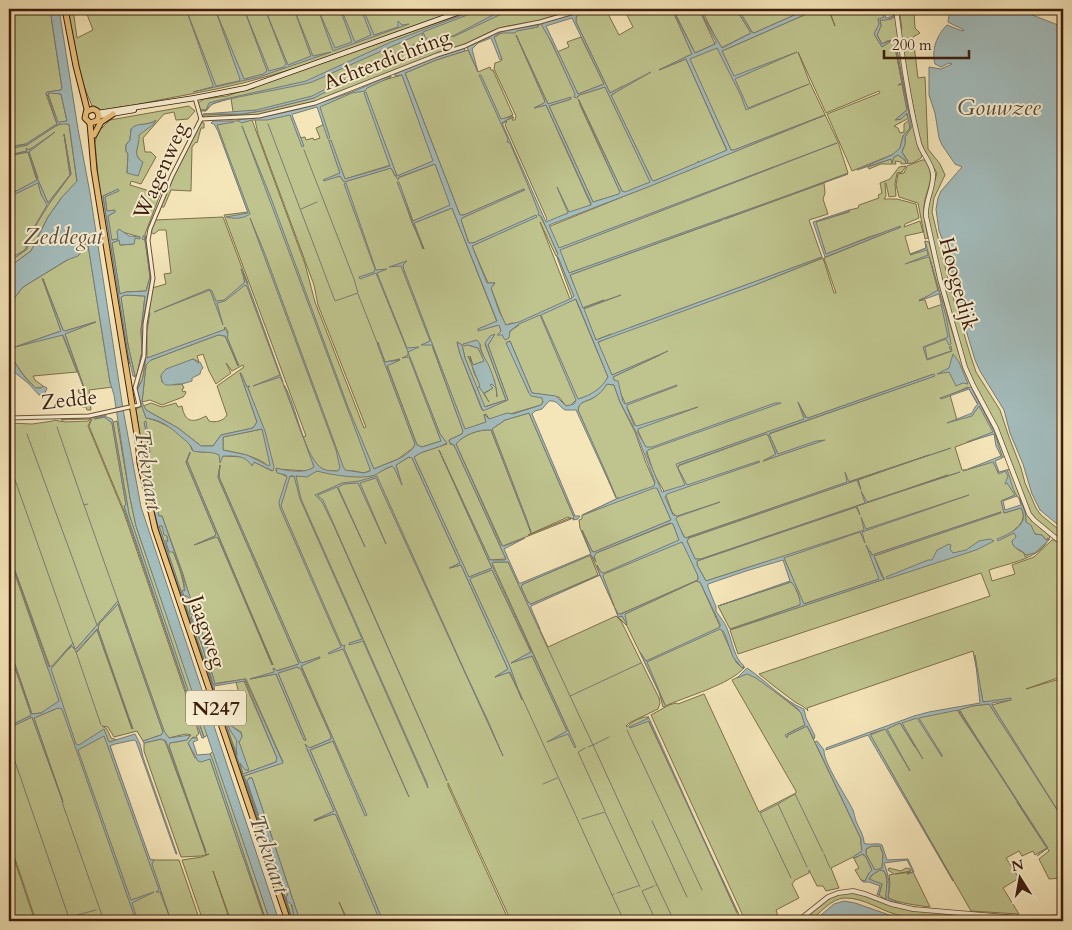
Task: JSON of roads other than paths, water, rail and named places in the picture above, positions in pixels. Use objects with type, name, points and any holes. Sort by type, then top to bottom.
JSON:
[{"type":"main road","name":"N247","points":[[65,9],[76,66],[90,110],[85,118],[92,122]]},
{"type":"main road","points":[[92,122],[98,114],[195,98],[255,84],[468,9]]},
{"type":"main road","points":[[90,110],[98,114],[113,114],[190,101],[195,98]]},
{"type":"main road","points":[[94,135],[99,124],[113,114]]},
{"type":"main road","name":"N247","points":[[92,122],[94,135],[92,143]]},
{"type":"main road","name":"N247","points":[[92,122],[92,143],[98,197],[123,350],[128,369],[132,406]]},
{"type":"main road","name":"Jaagweg","points":[[132,406],[146,494],[155,529],[288,921]]},
{"type":"street","name":"Achterdichting","points":[[201,119],[259,116],[315,103],[434,56],[465,46],[499,30],[540,22],[579,9]]},
{"type":"street","name":"Hoogedijk","points":[[896,9],[902,56],[919,143],[932,172],[932,182],[926,202],[926,216],[952,324],[965,367],[996,428],[1029,514],[1063,544]]},
{"type":"street","name":"Wagenweg","points":[[139,405],[135,387],[144,356],[144,324],[152,281],[148,240],[150,229],[172,176],[201,119],[195,98]]},
{"type":"street","name":"Zedde","points":[[9,418],[83,416],[139,405]]},
{"type":"street","points":[[798,921],[828,897],[838,893],[853,891],[896,906],[914,909],[1029,919],[1063,917]]},
{"type":"water","name":"Zeddegat","points":[[50,9],[59,9],[90,193],[123,409],[141,507],[279,921],[270,921],[136,526],[87,239],[78,256],[67,260],[23,287],[9,305],[9,267],[31,251],[48,217],[62,197],[77,181],[69,124],[59,124],[27,145],[9,149],[9,147],[26,144],[57,124],[46,94],[47,92],[61,90]],"holes":[[[48,94],[61,94],[67,121],[58,122]]]},
{"type":"water","points":[[186,9],[216,86],[239,81],[240,79],[215,9],[244,79],[263,74],[267,71],[244,9],[269,71],[284,67],[286,64],[265,9],[288,65],[311,56],[294,9],[313,56],[331,52],[259,77],[193,92],[212,87],[213,85]]},
{"type":"water","points":[[318,9],[335,48],[352,42],[340,9],[355,42],[371,35],[361,9],[363,9],[374,35],[398,27],[398,21],[402,25],[409,24],[333,51]]},
{"type":"water","points":[[478,9],[483,9],[423,32],[426,39],[453,36],[493,15],[512,9],[455,36],[428,40],[373,68],[367,73],[359,75],[314,98],[241,114],[203,114],[256,110],[312,96],[423,40],[422,33],[312,82],[216,102],[206,110],[209,103],[306,81],[391,42]]},
{"type":"water","points":[[587,9],[576,17],[576,22],[610,93],[651,72],[611,95],[654,181],[727,150],[686,59],[659,70],[692,54],[672,9],[695,53],[716,42],[699,9],[722,48],[751,33],[736,9],[738,9],[754,33],[808,9],[814,9],[722,51],[734,76],[797,52],[735,79],[748,108],[809,84],[746,110],[717,48],[690,59],[731,150],[825,115],[549,225],[559,248],[837,143],[560,250],[569,273],[848,174],[570,275],[583,308],[621,295],[584,309],[596,340],[822,257],[755,285],[598,342],[612,375],[668,351],[613,377],[614,380],[618,381],[625,404],[677,385],[627,405],[634,425],[637,426],[698,407],[638,429],[638,433],[646,447],[652,447],[775,403],[781,403],[648,450],[646,453],[662,492],[685,485],[676,464],[804,419],[798,402],[805,417],[808,418],[934,374],[935,376],[769,434],[778,454],[816,441],[825,440],[763,461],[776,454],[766,434],[679,465],[678,468],[687,485],[760,462],[667,494],[665,497],[673,515],[677,516],[720,502],[677,517],[676,519],[684,537],[687,538],[847,482],[845,472],[849,482],[858,479],[861,490],[857,480],[689,538],[687,541],[695,559],[701,559],[865,503],[861,491],[867,502],[960,472],[857,506],[860,515],[856,507],[697,561],[697,565],[706,581],[864,530],[861,517],[866,529],[969,495],[862,532],[865,543],[860,532],[784,558],[804,604],[879,579],[866,545],[872,555],[1001,513],[874,556],[882,577],[885,579],[730,630],[800,605],[798,593],[791,582],[718,606],[790,581],[783,560],[708,584],[716,611],[726,626],[736,654],[744,666],[742,668],[733,657],[724,632],[720,629],[647,662],[665,705],[640,652],[646,661],[720,627],[700,582],[696,581],[625,614],[627,625],[622,616],[618,617],[615,608],[618,614],[621,614],[698,580],[698,576],[682,542],[604,574],[603,576],[614,606],[600,575],[531,606],[540,629],[508,562],[493,562],[494,570],[575,748],[568,734],[547,742],[567,731],[532,656],[511,663],[531,652],[492,570],[470,580],[509,664],[522,700],[510,672],[495,677],[508,669],[461,565],[449,568],[460,563],[412,458],[409,457],[396,465],[402,485],[392,466],[375,475],[362,477],[317,471],[307,477],[296,476],[301,499],[428,788],[363,641],[349,645],[349,643],[362,639],[300,499],[294,476],[290,476],[281,506],[342,646],[345,645],[344,648],[409,797],[343,649],[328,653],[341,647],[280,508],[279,502],[287,477],[277,473],[276,468],[290,471],[306,471],[314,467],[306,444],[316,463],[323,469],[338,471],[340,468],[336,450],[250,218],[343,466],[345,470],[364,473],[370,471],[370,469],[242,126],[271,198],[348,407],[374,469],[408,453],[415,444],[378,346],[378,342],[385,362],[400,360],[387,366],[417,445],[422,447],[441,441],[409,357],[402,358],[408,355],[408,352],[440,434],[447,443],[414,457],[469,577],[492,568],[439,450],[490,560],[506,559],[454,445],[450,443],[449,440],[462,434],[463,431],[432,345],[421,345],[430,341],[401,266],[389,267],[407,261],[403,265],[404,270],[465,429],[486,422],[484,414],[489,419],[507,413],[513,414],[541,405],[543,402],[542,398],[531,396],[529,393],[506,343],[510,341],[532,393],[556,396],[566,406],[574,404],[576,400],[540,315],[519,324],[510,331],[509,338],[505,340],[502,335],[497,335],[501,331],[499,325],[478,331],[478,329],[497,321],[452,208],[414,223],[423,249],[397,182],[399,182],[413,221],[450,205],[435,164],[399,177],[398,180],[391,168],[344,182],[340,176],[323,180],[340,173],[329,141],[331,140],[345,179],[390,166],[364,93],[366,92],[397,176],[433,161],[402,75],[395,76],[395,74],[464,48],[465,51],[436,60],[405,73],[460,215],[525,190],[462,218],[461,220],[469,243],[473,243],[536,215],[537,217],[472,246],[487,283],[495,283],[491,288],[506,325],[519,322],[574,296],[556,256],[558,254],[541,216],[538,215],[539,213],[525,178],[510,143],[507,142],[508,139],[479,75],[481,75],[501,119],[513,116],[502,123],[546,222],[568,213],[557,187],[569,212],[591,205],[546,105],[534,108],[545,101],[516,35],[548,104],[571,97],[571,99],[549,106],[593,202],[619,194],[620,192],[578,99],[622,191],[625,192],[650,182],[605,87],[579,95],[577,98],[574,97],[575,94],[542,23]],"holes":[[[572,18],[604,84],[578,94],[546,26]],[[576,299],[608,377],[596,391],[578,399],[541,315]],[[607,384],[614,385],[620,402],[636,432],[655,482],[654,486],[616,499],[583,515],[657,488],[671,520],[594,552],[582,530],[591,554],[519,583],[504,549],[525,538],[504,546],[501,545],[456,444],[472,433],[481,430],[491,430],[531,533],[492,429],[505,420],[529,413],[574,517],[573,520],[578,519],[580,516],[575,516],[532,414],[542,409],[549,401],[556,402],[565,410],[576,410],[616,497],[578,410],[581,403],[595,397]],[[670,523],[673,524],[679,540],[604,573],[601,572],[597,565],[600,575],[531,604],[528,602],[521,587],[523,584],[591,555],[596,562],[594,557],[596,553]]]},
{"type":"water","points":[[883,9],[886,18],[893,16],[893,9],[894,17],[880,20],[881,26],[877,35],[882,44],[894,39],[897,45],[897,56],[911,123],[911,128],[905,137],[902,152],[908,162],[906,164],[905,160],[898,155],[894,157],[892,163],[891,159],[857,170],[892,155],[900,148],[903,136],[910,128],[907,113],[901,119],[895,120],[907,110],[902,84],[898,85],[902,83],[894,42],[891,41],[882,47],[874,34],[879,24],[878,19],[884,17]]},
{"type":"water","name":"Gouwzee","points":[[950,9],[1017,9],[1063,27],[1063,529],[1040,510],[1032,494],[1023,464],[1010,433],[1004,410],[975,360],[952,283],[952,270],[946,248],[939,231],[936,209],[938,198],[941,191],[962,167],[955,164],[942,145],[929,95],[929,67],[941,69],[952,64],[949,63],[941,67],[935,64],[934,48],[940,33],[947,25],[962,31],[964,30],[948,22]]},
{"type":"water","points":[[538,25],[538,27],[515,33],[500,33],[494,37],[502,59],[500,60],[491,38],[478,43],[472,49],[478,72],[467,47],[498,32]]},
{"type":"water","points":[[391,76],[367,88],[365,91],[352,93],[320,107],[330,138],[328,139],[317,107],[293,114],[304,146],[302,147],[290,115],[242,123],[237,120],[281,113],[324,102]]},
{"type":"water","points":[[156,120],[154,124],[139,135],[137,157],[143,162],[138,176],[127,173],[128,154],[126,145],[130,140],[131,129],[137,125]]},
{"type":"water","points":[[213,121],[234,122],[217,125],[250,214],[244,217],[226,217],[248,213],[218,131],[214,124],[211,123]]},
{"type":"water","points":[[55,132],[29,152],[48,203],[70,175],[64,134],[71,174],[36,225],[27,249],[9,262],[14,256],[25,250],[33,229],[47,205],[38,183],[9,197],[9,195],[37,180],[28,152],[9,155],[27,151],[26,148],[29,150]]},
{"type":"water","points":[[346,183],[376,270],[387,269],[377,273],[407,348],[419,347],[408,352],[376,273],[360,279],[359,277],[374,272],[375,269],[344,184]]},
{"type":"water","points":[[118,189],[119,191],[105,197],[107,211],[115,210],[115,212],[108,216],[112,240],[118,239],[117,231],[119,229],[129,236],[140,237],[140,239],[135,238],[134,244],[120,245],[119,240],[112,243],[120,294],[146,291],[150,277],[146,247],[151,278],[142,326],[142,352],[141,330],[145,296],[125,295],[121,297],[135,376],[137,375],[141,355],[138,374],[136,377],[133,376],[128,354],[103,196]]},
{"type":"water","points":[[849,210],[816,222],[826,254],[901,227],[825,257],[813,222]]},
{"type":"water","points":[[925,241],[946,316],[951,344],[949,345],[946,339],[925,347],[927,359],[951,351],[949,347],[951,346],[952,351],[927,360],[923,347],[948,337],[939,294],[919,301],[938,290],[930,259],[928,257],[905,264],[928,255],[927,250],[910,255],[926,248]]},
{"type":"water","points":[[241,269],[283,382],[280,377],[253,386],[280,375],[247,286],[245,285],[225,301],[217,303],[223,325],[210,290],[154,312],[209,289],[212,291],[216,301],[224,300],[245,282]]},
{"type":"water","points":[[42,278],[63,330],[96,322],[65,334],[83,386],[63,335],[15,347],[61,331]]},
{"type":"water","points":[[226,329],[227,337],[239,366],[225,336],[218,335],[151,360],[146,365],[142,402],[146,410],[178,428],[201,446],[213,446],[221,435],[253,428],[257,422],[241,373],[247,387],[250,386],[248,388],[265,431],[274,467],[273,471],[254,462],[252,466],[243,458],[236,456],[223,456],[220,463],[219,455],[193,451],[188,443],[168,426],[156,420],[146,418],[137,392],[144,369],[147,332],[147,358]],"holes":[[[262,429],[270,465],[247,455],[223,450],[223,437]]]},
{"type":"water","points":[[495,334],[488,345],[508,400],[483,411],[457,342],[462,345],[465,358],[485,407],[506,400],[485,343],[490,336]]},
{"type":"water","points":[[477,340],[480,344],[496,388],[492,384],[490,385],[493,388],[484,393],[489,402],[478,387],[480,386],[468,356],[473,365],[484,361],[478,348],[468,345],[464,346],[463,344]]},
{"type":"water","points":[[9,349],[24,375],[36,388],[43,386],[47,388],[45,393],[39,395],[28,383],[9,368]]},
{"type":"water","points":[[953,354],[959,362],[968,384],[963,383],[956,386],[949,372],[937,374],[949,368]]},
{"type":"water","points":[[193,359],[198,363],[200,362],[203,368],[200,374],[192,378],[192,381],[171,385],[163,383],[161,375],[166,369]]},
{"type":"water","points":[[284,385],[288,393],[303,436]]},
{"type":"water","points":[[971,387],[994,431],[1002,456],[1002,458],[995,461],[999,472],[1007,470],[1017,496],[1003,501],[1005,510],[1021,505],[1019,498],[1025,512],[1026,522],[1031,525],[1035,534],[1042,535],[1046,540],[1050,539],[1035,553],[1026,555],[1016,548],[1012,541],[1016,537],[1014,533],[998,541],[997,539],[1018,528],[1023,519],[1021,508],[1004,513],[1001,501],[1015,495],[1007,483],[1005,484],[1008,476],[1005,471],[999,474],[993,462],[963,471],[1001,456],[996,446],[994,434],[967,442],[993,432],[979,406],[972,416],[947,423],[972,413],[978,404],[969,389],[940,398]]},
{"type":"water","points":[[104,416],[112,419],[113,422],[129,514],[204,738],[202,738],[124,506],[126,505],[112,423],[104,417],[94,419]]},
{"type":"water","points":[[146,421],[150,452],[145,453],[149,450],[144,422]]},
{"type":"water","points":[[190,452],[187,461],[272,665],[218,538],[216,537],[194,545],[216,534],[186,462]]},
{"type":"water","name":"Trekvaart","points":[[145,453],[151,471],[152,491],[159,516],[162,516],[208,649],[206,654],[209,657],[208,660],[215,684],[245,679],[283,763],[244,776],[293,921],[216,696],[237,755],[237,741],[230,730],[222,706],[230,725],[241,733],[242,737],[239,742],[249,770],[245,770],[240,763],[243,774],[276,762],[277,758],[245,681],[214,686],[215,693],[159,531],[150,493]],"holes":[[[159,526],[162,526],[164,535],[167,536],[168,542],[166,540],[166,542],[169,552],[173,552],[180,571],[185,591],[182,590],[184,596],[190,599],[190,614],[193,615],[191,617],[202,645],[213,684],[215,685],[212,684]]]},
{"type":"water","points":[[220,465],[219,477],[300,662],[320,657],[301,666],[367,815],[365,816],[333,741],[310,750],[383,921],[380,921],[336,815],[333,814],[314,820],[334,811],[305,744],[310,748],[331,739],[331,736],[301,669],[297,667],[278,673],[306,740],[304,740],[276,674],[250,679],[274,672],[273,668],[277,671],[299,664],[218,477]]},
{"type":"water","points":[[377,476],[503,756],[376,478],[360,483],[386,544],[358,483],[344,484],[338,487],[365,547],[337,487],[318,496],[323,500],[447,781],[333,524],[322,502],[315,495],[342,483]]},
{"type":"water","points":[[990,539],[994,541],[976,550],[887,579],[886,577],[932,560],[937,550],[949,544],[953,553],[966,550],[979,541]]},
{"type":"water","points":[[9,554],[49,667],[73,643],[75,649],[77,648],[118,601],[164,731],[169,738],[190,735],[187,740],[170,743],[169,746],[206,854],[166,741],[161,739],[144,743],[143,741],[161,735],[163,732],[118,604],[99,624],[98,629],[133,729],[97,629],[76,652],[71,646],[51,669],[76,744],[79,745],[104,729],[109,742],[135,734],[140,744],[177,854],[136,741],[110,746],[150,859],[154,860],[152,864],[171,921],[160,892],[156,892],[159,890],[104,736],[78,750],[131,900],[154,892],[132,903],[138,921],[136,921],[62,709],[58,708],[34,718],[63,802],[32,717],[9,728],[9,726],[31,714],[9,647],[32,714],[41,713],[59,701]]},
{"type":"water","points":[[975,655],[983,702],[1011,698],[1011,700],[992,703],[992,705],[1063,819],[989,704],[959,710],[1048,848],[1037,856],[1047,848],[958,710],[919,718],[942,757],[917,718],[902,723],[923,759],[900,723],[887,729],[910,771],[885,729],[870,734],[953,881],[868,735],[826,750],[826,748],[914,716],[980,703]]},
{"type":"water","points":[[747,668],[782,696],[804,709],[806,718],[815,736],[814,739],[807,726],[788,735],[787,738],[785,735],[805,725],[801,713],[756,678],[747,674],[737,678]]},
{"type":"water","points":[[649,718],[737,913],[649,721],[629,727]]},
{"type":"water","points":[[192,738],[197,738],[198,740],[193,742],[197,755],[210,754],[212,758],[266,921],[210,759],[198,761],[188,743]]},
{"type":"water","points":[[817,741],[824,750],[831,771],[853,810],[864,843],[882,845],[887,860],[908,859],[914,872],[907,874],[913,872],[907,860],[884,863],[889,880],[888,898],[901,905],[886,900],[887,881],[884,871],[880,870],[869,879],[882,884],[879,895],[877,895],[880,886],[861,880],[865,881],[872,870],[863,854],[854,858],[854,856],[862,851],[861,839],[815,742]],"holes":[[[872,846],[880,846],[883,854],[882,868],[875,870],[866,854],[866,849]]]},
{"type":"water","points":[[249,778],[252,778],[300,921],[295,921],[292,905],[287,901],[286,896],[288,895],[282,886],[269,845],[271,842],[266,837],[247,781]]},
{"type":"water","points":[[844,901],[895,917],[928,921],[814,921],[834,904]]},
{"type":"waterway","points":[[268,124],[335,301],[358,293],[304,150]]},
{"type":"waterway","points":[[301,209],[317,202]]},
{"type":"waterway","points":[[358,294],[378,345]]},
{"type":"waterway","points":[[57,427],[84,505],[88,504]]},
{"type":"waterway","points":[[27,434],[97,625]]},
{"type":"waterway","points":[[9,463],[73,644]]},
{"type":"waterway","points":[[84,505],[118,601]]},
{"type":"waterway","points":[[538,627],[570,696]]},
{"type":"waterway","points":[[76,652],[101,725]]},
{"type":"waterway","points":[[588,747],[593,745],[570,696],[641,663]]},
{"type":"waterway","points":[[519,691],[612,895]]},
{"type":"waterway","points":[[627,730],[702,890]]},
{"type":"waterway","points":[[609,737],[593,745],[657,885]]},
{"type":"waterway","points":[[9,744],[70,921]]},
{"type":"waterway","points":[[585,748],[578,752],[605,811]]},
{"type":"waterway","points":[[543,784],[557,778]]},
{"type":"waterway","points":[[778,804],[795,794],[823,852]]},
{"type":"waterway","points":[[62,802],[104,921]]},
{"type":"waterway","points":[[791,878],[760,813],[778,804],[807,867]]},
{"type":"waterway","points":[[582,819],[605,812],[640,887]]},
{"type":"waterway","points":[[652,821],[687,897]]},
{"type":"waterway","points":[[824,854],[830,868]]},
{"type":"waterway","points":[[656,885],[674,921]]},
{"type":"waterway","points":[[617,893],[638,886]]},
{"type":"waterway","points":[[654,886],[642,891],[656,921]]},
{"type":"waterway","points":[[614,894],[612,895],[624,921]]},
{"type":"waterway","points":[[70,917],[96,910]]}]
